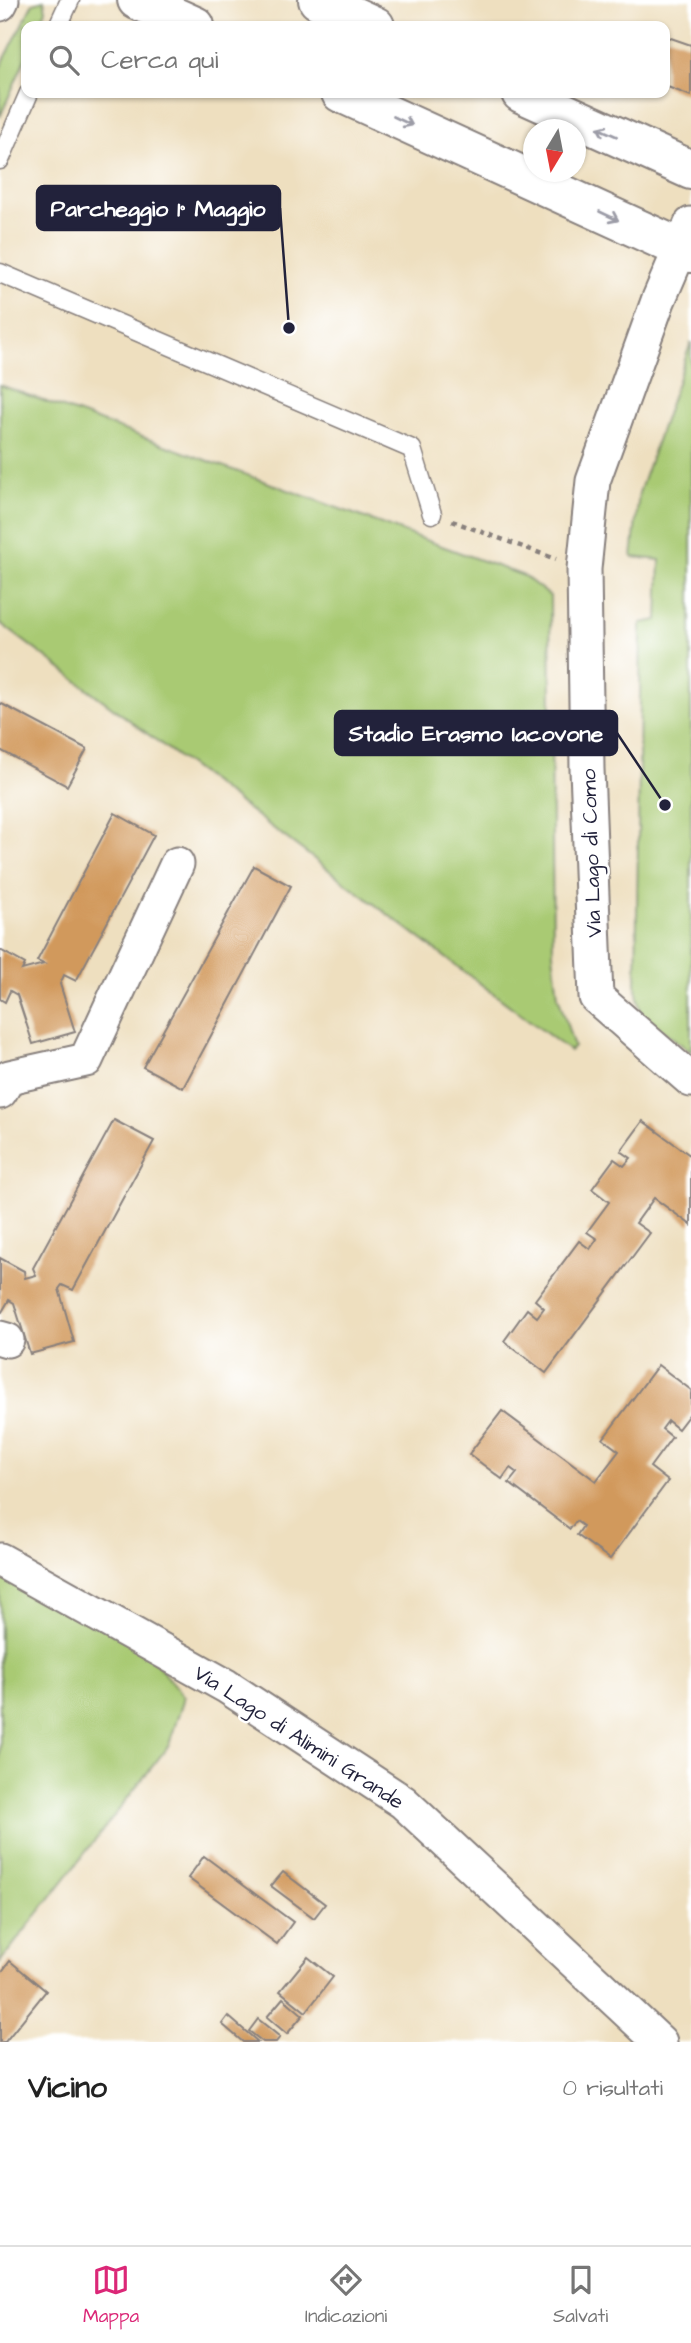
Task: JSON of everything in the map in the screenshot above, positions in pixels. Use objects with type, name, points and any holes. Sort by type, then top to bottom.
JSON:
[{"type":"street","points":[[137,0],[184,21]]},
{"type":"street","points":[[318,0],[364,21]]},
{"type":"street","points":[[353,98],[688,242]]},
{"type":"street","points":[[532,98],[691,170]]},
{"type":"street","name":"Via Lago di Como","points":[[688,242],[593,481],[584,569],[587,769],[596,997],[691,1080]]},
{"type":"street","points":[[3,1080],[86,1060],[177,864]]},
{"type":"street","name":"Via Lago di Alimini Grande","points":[[0,1560],[226,1686],[403,1802],[660,2042]]},
{"type":"lane","points":[[60,21],[70,0]]},
{"type":"lane","points":[[0,160],[28,98]]},
{"type":"lane","points":[[0,273],[412,449],[432,514]]},
{"type":"path","points":[[432,514],[584,569]]},
{"type":"green space","points":[[44,0],[46,10],[41,21],[24,21],[33,3]]},
{"type":"green space","points":[[21,27],[21,69],[0,117],[0,68]]},
{"type":"green space","points":[[691,342],[691,1052],[641,1014],[636,987],[641,623],[658,620],[660,560],[632,557],[639,493]]},
{"type":"green space","points":[[0,385],[524,576],[550,596],[553,953],[558,996],[574,1047],[570,1051],[0,623]]},
{"type":"green space","points":[[0,1568],[148,1653],[184,1697],[169,1745],[0,1962]]},
{"type":"building","points":[[670,38],[691,45],[691,96],[670,88]]},
{"type":"building","points":[[0,703],[87,749],[67,786],[0,750]]},
{"type":"building","points":[[115,813],[154,835],[76,981],[64,975],[60,984],[75,1032],[33,1044],[17,995],[10,991],[5,1002],[0,999],[0,950],[25,964],[22,970],[44,964],[37,961]]},
{"type":"building","points":[[254,866],[291,886],[183,1088],[143,1067]]},
{"type":"building","points":[[114,1120],[154,1141],[73,1290],[62,1285],[59,1289],[74,1342],[30,1354],[14,1303],[9,1300],[2,1312],[0,1311],[0,1258],[24,1271],[25,1278],[36,1275],[33,1268]]},
{"type":"building","points":[[643,1121],[691,1156],[691,1225],[654,1198],[636,1223],[650,1233],[546,1373],[504,1341],[527,1309],[537,1317],[544,1308],[535,1300],[579,1241],[590,1249],[597,1239],[587,1232],[609,1202],[592,1189],[614,1159],[624,1166],[631,1158],[621,1151]]},
{"type":"building","points":[[658,1365],[691,1390],[691,1412],[678,1429],[668,1421],[662,1429],[672,1437],[650,1467],[668,1481],[610,1559],[577,1535],[583,1526],[576,1521],[570,1529],[509,1483],[517,1473],[510,1468],[502,1479],[469,1454],[502,1411],[596,1481],[619,1451],[603,1439]]},
{"type":"building","points":[[204,1856],[293,1922],[277,1944],[188,1878]]},
{"type":"building","points":[[283,1872],[325,1904],[314,1918],[271,1886]]},
{"type":"building","points":[[308,1957],[333,1977],[306,2012],[280,1991]]},
{"type":"building","points":[[10,1961],[46,1991],[5,2042],[0,2042],[0,1974]]},
{"type":"building","points":[[283,1998],[303,2015],[287,2034],[267,2017]]},
{"type":"building","points":[[228,2016],[258,2042],[243,2042],[222,2024]]},
{"type":"building","points":[[258,2019],[280,2037],[276,2042],[263,2042],[249,2031]]},
{"type":"place","name":"Parcheggio 1° Maggio","points":[[289,328]]},
{"type":"place","name":"Stadio Erasmo Iacovone","points":[[665,805]]}]
